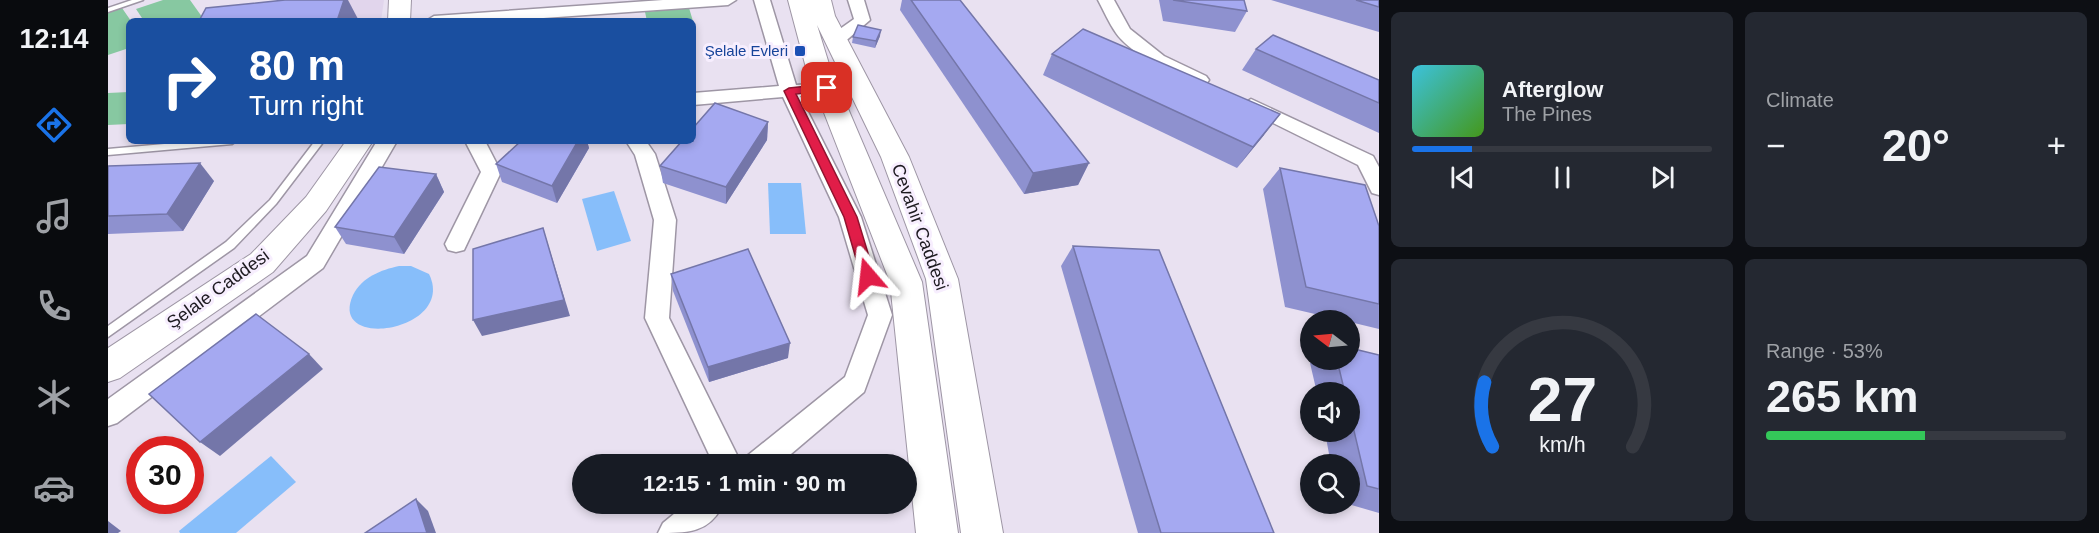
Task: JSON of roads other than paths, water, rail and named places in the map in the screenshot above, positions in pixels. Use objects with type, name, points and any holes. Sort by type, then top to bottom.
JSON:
[{"type":"street","points":[[399,0],[399,18]]},
{"type":"street","points":[[432,0],[434,18]]},
{"type":"street","points":[[472,18],[728,0]]},
{"type":"street","points":[[762,0],[789,91],[850,217],[880,315],[855,384],[769,454]]},
{"type":"street","name":"Cevahir Caddesi","points":[[799,0],[817,64],[906,282],[937,533]]},
{"type":"street","name":"Cevahir Caddesi","points":[[820,0],[824,16],[895,157],[942,279],[982,533]]},
{"type":"street","points":[[836,40],[862,20],[856,0]]},
{"type":"street","points":[[1106,0],[1123,32],[1158,60],[1366,160],[1379,188]]},
{"type":"street","points":[[696,99],[827,88]]},
{"type":"street","name":"Şelale Caddesi","points":[[108,367],[262,263],[316,204],[358,144]]},
{"type":"street","points":[[108,414],[315,262],[385,144]]},
{"type":"street","points":[[456,244],[491,172],[477,144]]},
{"type":"street","points":[[638,144],[645,154],[666,220],[657,318],[723,454]]},
{"type":"street","points":[[262,263],[297,276]]},
{"type":"street","points":[[673,533],[697,514]]},
{"type":"lane","points":[[108,10],[139,0]]},
{"type":"lane","points":[[108,152],[198,144]]},
{"type":"lane","points":[[108,332],[230,245],[273,202],[318,144]]},
{"type":"water","points":[[768,183],[801,183],[806,234],[770,234]]},
{"type":"water","points":[[614,191],[631,241],[597,251],[582,199]]},
{"type":"water","points":[[399,266],[411,266],[429,274],[433,294],[425,309],[410,321],[392,327],[373,328],[358,324],[350,313],[353,295],[361,283],[373,275]]},
{"type":"water","points":[[271,456],[296,482],[236,533],[180,533],[179,531],[200,514],[204,514],[204,511]]},
{"type":"place","name":"Şelale Evleri","points":[[800,51]]}]
